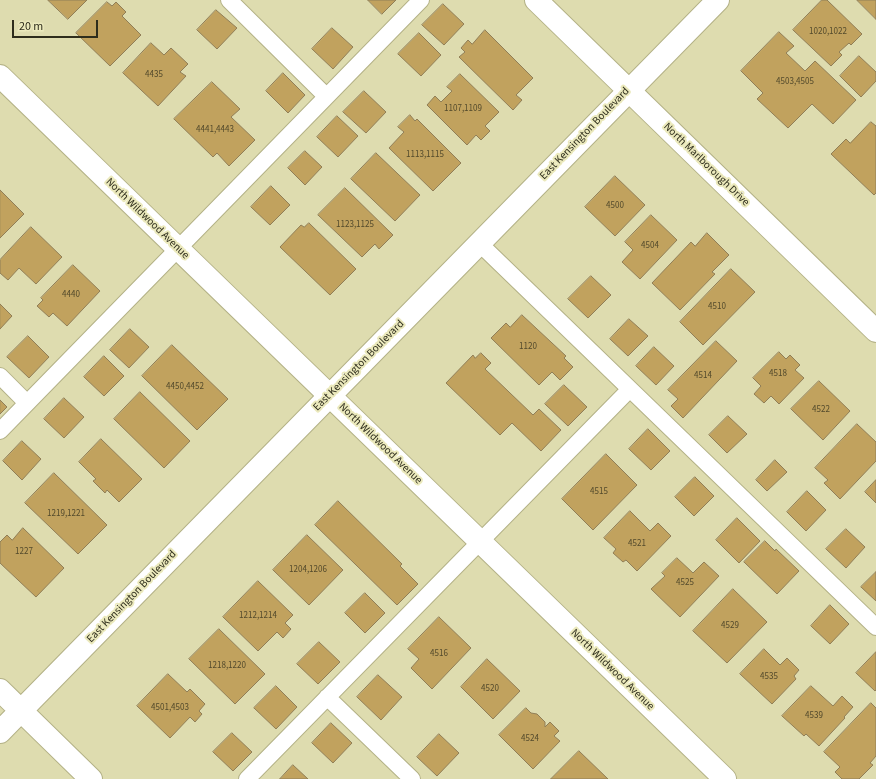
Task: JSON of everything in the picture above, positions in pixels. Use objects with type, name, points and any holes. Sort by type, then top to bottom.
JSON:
[{"type":"street","name":"North Marlborough Drive","points":[[536,0],[876,331]]},
{"type":"street","name":"East Kensington Boulevard","points":[[0,732],[718,0]]},
{"type":"street","name":"North Wildwood Avenue","points":[[0,76],[725,779]]},
{"type":"street","points":[[0,690],[92,779]]},
{"type":"lane","points":[[229,0],[326,96]]},
{"type":"lane","points":[[0,431],[421,0]]},
{"type":"lane","points":[[479,243],[629,390],[876,627]]},
{"type":"lane","points":[[0,376],[27,403]]},
{"type":"lane","points":[[247,779],[629,390]]},
{"type":"lane","points":[[327,697],[412,779]]},
{"type":"building","points":[[48,0],[87,0],[68,19]]},
{"type":"building","points":[[368,0],[396,0],[382,14]]},
{"type":"building","points":[[822,0],[827,0],[862,34],[851,45],[849,43],[839,52],[842,55],[831,66],[793,30]]},
{"type":"building","points":[[857,0],[876,0],[876,19]]},
{"type":"building","points":[[107,2],[112,6],[116,2],[126,12],[122,16],[141,35],[110,66],[76,33]]},
{"type":"building","points":[[443,4],[464,24],[444,45],[422,25]]},
{"type":"building","points":[[216,10],[237,28],[217,49],[197,30]]},
{"type":"building","points":[[332,28],[353,47],[333,69],[312,49]]},
{"type":"building","points":[[485,30],[533,78],[516,95],[522,100],[513,110],[459,57],[465,52],[461,48],[468,40],[472,44]]},
{"type":"building","points":[[779,32],[794,46],[786,53],[805,71],[815,61],[856,100],[833,124],[812,104],[788,128],[757,99],[763,93],[741,71]]},
{"type":"building","points":[[419,33],[441,55],[421,76],[398,54]]},
{"type":"building","points":[[151,43],[164,55],[171,48],[188,64],[180,72],[186,76],[158,106],[123,73]]},
{"type":"building","points":[[859,56],[876,72],[876,81],[861,97],[840,76]]},
{"type":"building","points":[[283,73],[305,95],[288,113],[266,91]]},
{"type":"building","points":[[460,74],[499,112],[485,126],[490,131],[481,140],[476,135],[467,145],[427,105],[435,96],[441,102],[452,91],[447,87]]},
{"type":"building","points":[[212,82],[240,109],[231,117],[255,140],[229,166],[217,153],[213,157],[174,119]]},
{"type":"building","points":[[364,91],[386,112],[366,133],[343,112]]},
{"type":"building","points":[[410,115],[415,121],[417,119],[461,163],[433,191],[389,148],[404,132],[398,127]]},
{"type":"building","points":[[337,116],[358,136],[338,157],[317,137]]},
{"type":"building","points":[[871,122],[876,126],[876,193],[874,195],[831,154],[846,139],[850,143]]},
{"type":"building","points":[[305,151],[322,167],[305,185],[288,168]]},
{"type":"building","points":[[376,153],[420,195],[395,221],[351,179]]},
{"type":"building","points":[[615,176],[645,205],[615,236],[585,207]]},
{"type":"building","points":[[271,186],[290,205],[270,225],[251,207]]},
{"type":"building","points":[[345,188],[393,235],[379,249],[375,244],[362,257],[318,215]]},
{"type":"building","points":[[0,190],[24,214],[0,238]]},
{"type":"building","points":[[651,215],[677,240],[640,279],[622,262],[633,250],[625,242]]},
{"type":"building","points":[[309,223],[356,269],[330,295],[280,247],[301,225],[304,227]]},
{"type":"building","points":[[31,227],[62,257],[36,284],[19,268],[8,280],[0,273],[0,260]]},
{"type":"building","points":[[707,233],[729,255],[712,272],[715,274],[680,310],[652,283],[691,242],[695,246]]},
{"type":"building","points":[[73,265],[100,291],[67,326],[53,313],[49,317],[37,306],[43,300],[41,298]]},
{"type":"building","points":[[731,269],[755,292],[703,345],[680,322]]},
{"type":"building","points":[[591,276],[611,295],[588,318],[568,299]]},
{"type":"building","points":[[0,304],[12,316],[0,329]]},
{"type":"building","points":[[522,315],[566,356],[564,358],[573,367],[560,380],[552,372],[539,385],[491,338],[506,323],[510,327]]},
{"type":"building","points":[[629,319],[648,336],[628,356],[610,339]]},
{"type":"building","points":[[130,329],[149,347],[129,368],[110,350]]},
{"type":"building","points":[[28,336],[49,357],[29,378],[7,357]]},
{"type":"building","points":[[716,341],[737,361],[683,418],[671,406],[678,399],[668,390]]},
{"type":"building","points":[[172,345],[228,399],[197,430],[142,376]]},
{"type":"building","points":[[654,347],[674,366],[656,385],[636,366]]},
{"type":"building","points":[[779,352],[786,359],[790,355],[800,365],[795,370],[804,378],[779,404],[771,396],[764,403],[754,394],[761,386],[753,378]]},
{"type":"building","points":[[481,353],[491,363],[485,369],[533,415],[539,409],[561,430],[541,451],[512,423],[500,435],[446,383],[473,355],[475,358]]},
{"type":"building","points":[[104,356],[124,376],[104,396],[84,377]]},
{"type":"building","points":[[819,381],[850,411],[823,440],[791,409]]},
{"type":"building","points":[[564,385],[587,407],[568,426],[545,404]]},
{"type":"building","points":[[140,392],[190,441],[164,468],[114,419]]},
{"type":"building","points":[[64,398],[84,417],[64,438],[44,419]]},
{"type":"building","points":[[0,400],[7,407],[0,414]]},
{"type":"building","points":[[728,416],[747,434],[727,453],[709,435]]},
{"type":"building","points":[[857,424],[876,442],[876,461],[840,499],[824,483],[828,480],[815,468]]},
{"type":"building","points":[[648,429],[670,451],[651,470],[629,449]]},
{"type":"building","points":[[101,439],[142,479],[119,502],[107,490],[105,493],[93,481],[96,479],[79,462]]},
{"type":"building","points":[[22,441],[41,459],[22,480],[3,461]]},
{"type":"building","points":[[606,454],[637,485],[593,530],[562,499]]},
{"type":"building","points":[[775,460],[787,472],[767,491],[756,480]]},
{"type":"building","points":[[54,473],[107,525],[78,554],[25,503]]},
{"type":"building","points":[[695,477],[714,496],[694,516],[675,497]]},
{"type":"building","points":[[876,480],[876,503],[865,492]]},
{"type":"building","points":[[807,491],[826,510],[806,531],[787,512]]},
{"type":"building","points":[[338,501],[402,564],[400,566],[418,584],[397,605],[315,525]]},
{"type":"building","points":[[630,511],[650,531],[658,523],[671,536],[637,571],[626,560],[623,562],[613,553],[616,549],[604,538]]},
{"type":"building","points":[[737,518],[760,541],[739,563],[716,540]]},
{"type":"building","points":[[23,528],[64,568],[36,597],[0,563],[0,542],[7,535],[12,540]]},
{"type":"building","points":[[846,529],[865,547],[846,568],[826,549]]},
{"type":"building","points":[[307,535],[343,570],[309,605],[273,570]]},
{"type":"building","points":[[765,541],[775,551],[776,549],[799,571],[777,594],[744,562]]},
{"type":"building","points":[[677,558],[693,573],[704,562],[719,576],[680,617],[651,589],[665,576],[662,573]]},
{"type":"building","points":[[876,572],[876,601],[861,587]]},
{"type":"building","points":[[258,581],[293,615],[285,623],[291,629],[283,638],[277,632],[258,651],[223,617]]},
{"type":"building","points":[[733,589],[767,622],[727,663],[693,631]]},
{"type":"building","points":[[365,593],[385,613],[365,633],[345,613]]},
{"type":"building","points":[[830,605],[849,624],[830,644],[811,626]]},
{"type":"building","points":[[439,617],[471,648],[432,689],[411,668],[419,659],[408,649]]},
{"type":"building","points":[[219,629],[265,674],[235,704],[189,659]]},
{"type":"building","points":[[319,642],[340,662],[318,684],[297,664]]},
{"type":"building","points":[[764,649],[780,665],[787,658],[799,670],[794,676],[796,679],[772,704],[740,674]]},
{"type":"building","points":[[876,652],[876,690],[875,691],[856,673]]},
{"type":"building","points":[[487,659],[520,691],[493,719],[461,687]]},
{"type":"building","points":[[168,674],[187,692],[190,689],[205,704],[199,711],[202,714],[195,722],[190,717],[170,738],[137,706]]},
{"type":"building","points":[[378,675],[402,697],[381,720],[357,697]]},
{"type":"building","points":[[276,686],[297,707],[276,729],[254,708]]},
{"type":"building","points":[[811,686],[833,706],[842,696],[853,707],[819,746],[806,734],[804,736],[782,716]]},
{"type":"building","points":[[871,703],[876,708],[876,756],[870,763],[873,765],[859,779],[842,779],[835,772],[840,767],[824,752]]},
{"type":"building","points":[[526,708],[531,713],[537,714],[545,722],[545,727],[550,722],[559,731],[554,736],[560,741],[533,769],[499,735]]},
{"type":"building","points":[[331,723],[352,743],[333,763],[312,743]]},
{"type":"building","points":[[232,733],[252,752],[233,771],[213,752]]},
{"type":"building","points":[[439,734],[459,753],[437,776],[417,757]]},
{"type":"building","points":[[579,751],[608,779],[551,779]]},
{"type":"building","points":[[293,765],[308,779],[280,779]]}]
